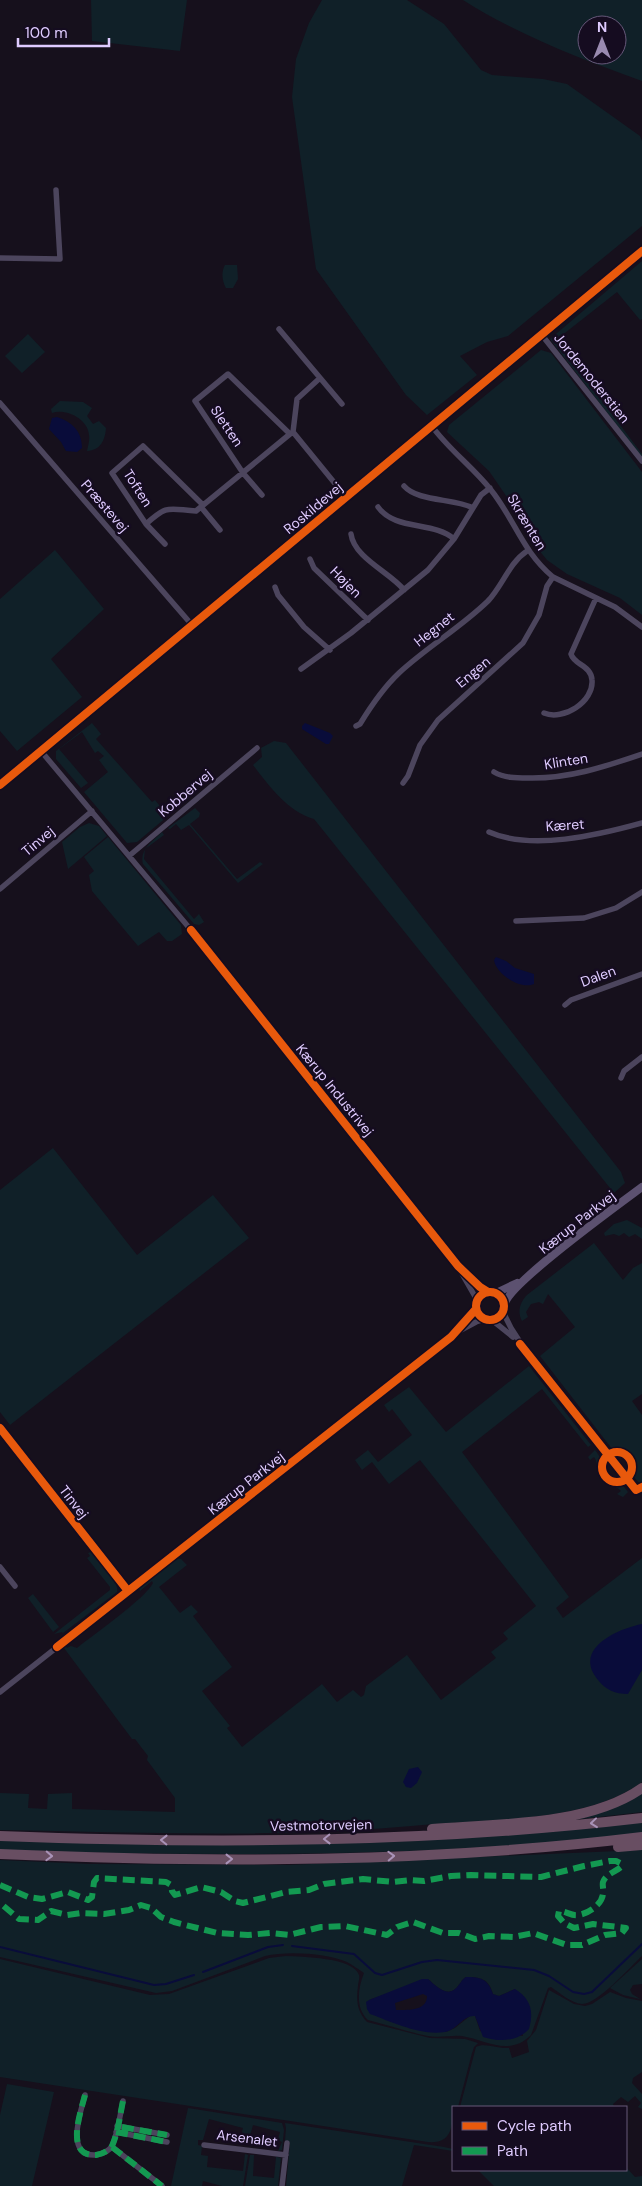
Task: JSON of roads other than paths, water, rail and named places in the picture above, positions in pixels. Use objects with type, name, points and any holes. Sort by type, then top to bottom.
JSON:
[{"type":"highway","points":[[354,1838],[577,1815],[610,1805],[642,1788]]},
{"type":"highway","name":"Vestmotorvejen","points":[[0,1836],[164,1840],[354,1838],[511,1831],[642,1818]]},
{"type":"highway","points":[[0,1854],[128,1858],[278,1859],[394,1856],[517,1849],[642,1837]]},
{"type":"highway","points":[[517,1849],[565,1849],[642,1845]]},
{"type":"street","points":[[0,258],[60,259],[56,190]]},
{"type":"street","name":"Roskildevej","points":[[0,785],[642,251]]},
{"type":"street","points":[[279,329],[342,404]]},
{"type":"street","name":"Jordemoderstien","points":[[542,334],[642,461]]},
{"type":"street","name":"Sletten","points":[[262,495],[195,401],[228,374],[291,433],[346,497]]},
{"type":"street","points":[[146,524],[161,510],[196,511],[291,433],[297,399],[320,378]]},
{"type":"street","name":"Præstevej","points":[[0,403],[192,625]]},
{"type":"street","name":"Skrænten","points":[[431,425],[444,442],[490,488],[509,515],[527,551],[553,577],[626,614],[642,627]]},
{"type":"street","name":"Toften","points":[[164,544],[146,524],[112,473],[144,446],[202,506]]},
{"type":"street","points":[[404,486],[408,490],[425,496],[473,508]]},
{"type":"street","points":[[301,669],[330,650],[430,568],[454,539],[481,495],[490,488]]},
{"type":"street","points":[[202,506],[220,530]]},
{"type":"street","points":[[378,507],[393,518],[447,534],[454,539]]},
{"type":"street","points":[[351,534],[353,541],[369,560],[404,590]]},
{"type":"street","name":"Hegnet","points":[[356,726],[360,724],[375,699],[399,672],[467,619],[492,596],[514,562],[527,551]]},
{"type":"street","name":"Højen","points":[[310,559],[314,568],[368,620]]},
{"type":"street","name":"Engen","points":[[403,783],[408,776],[420,745],[438,720],[523,643],[539,615],[547,586],[553,577]]},
{"type":"street","points":[[275,587],[278,595],[300,621],[330,650]]},
{"type":"street","points":[[544,713],[553,715],[565,713],[578,705],[588,694],[592,685],[592,676],[586,667],[573,659],[571,654],[596,598]]},
{"type":"street","name":"Kobbervej","points":[[129,856],[256,748]]},
{"type":"street","name":"Kærup Industrivej","points":[[41,750],[193,932],[458,1266],[488,1292]]},
{"type":"street","name":"Klinten","points":[[494,772],[500,776],[520,778],[560,777],[596,769],[642,754]]},
{"type":"street","name":"Tinvej","points":[[0,889],[92,811]]},
{"type":"street","name":"Kæret","points":[[489,832],[498,836],[513,838],[564,839],[599,834],[642,822]]},
{"type":"street","points":[[516,921],[584,918],[616,908],[642,892]]},
{"type":"street","name":"Dalen","points":[[565,1005],[571,1000],[642,974]]},
{"type":"street","points":[[621,1078],[624,1071],[642,1057]]},
{"type":"street","name":"Kærup Parkvej","points":[[504,1303],[508,1295],[528,1276],[641,1190]]},
{"type":"street","name":"Kærup Industrivej","points":[[458,1266],[477,1300]]},
{"type":"street","name":"Kærup Parkvej","points":[[496,1293],[528,1276]]},
{"type":"street","points":[[488,1292],[496,1293],[502,1297],[504,1303],[503,1312],[499,1318],[485,1319],[479,1315],[476,1309],[477,1300],[482,1294],[488,1292]]},
{"type":"street","name":"Kærup Parkvej","points":[[451,1337],[476,1309]]},
{"type":"street","points":[[503,1312],[520,1344]]},
{"type":"street","name":"Kærup Parkvej","points":[[0,1692],[451,1337],[476,1322],[485,1319]]},
{"type":"street","points":[[492,1320],[507,1330],[520,1344],[636,1490]]},
{"type":"street","name":"Tinvej","points":[[0,1428],[128,1591]]},
{"type":"street","points":[[0,1567],[15,1586]]},
{"type":"street","points":[[85,2095],[76,2133],[78,2146],[84,2152],[92,2155],[105,2153],[112,2147],[123,2101]]},
{"type":"street","points":[[117,2129],[167,2139]]},
{"type":"street","name":"Arsenalet","points":[[282,2186],[287,2143]]},
{"type":"street","name":"Arsenalet","points":[[204,2145],[286,2155]]},
{"type":"street","points":[[112,2147],[162,2186]]},
{"type":"waterway","points":[[292,1946],[354,1954],[375,1973],[382,1975],[422,1962],[437,1960],[534,1970],[549,1976],[573,1992],[584,1994],[592,1992],[642,1944]]},
{"type":"waterway","points":[[203,1972],[268,1947],[283,1945]]},
{"type":"waterway","points":[[0,1947],[154,1985],[166,1984],[194,1975]]}]
